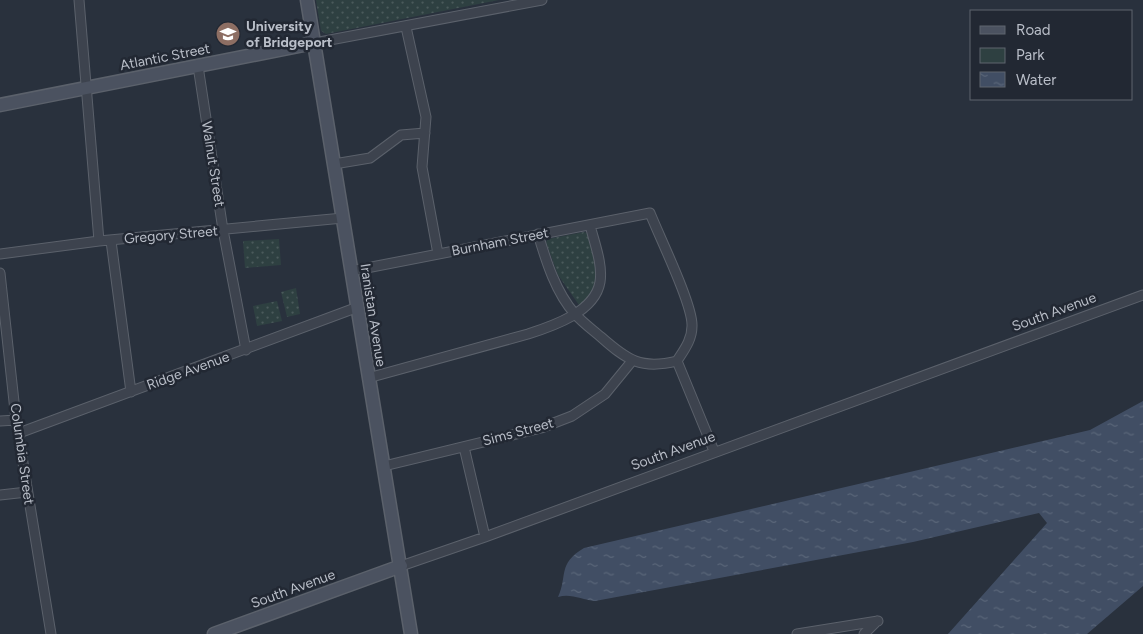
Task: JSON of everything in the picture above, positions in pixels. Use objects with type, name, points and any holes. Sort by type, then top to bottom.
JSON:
[{"type":"street","points":[[79,0],[99,241]]},
{"type":"street","name":"Iranistan Avenue","points":[[307,0],[411,634]]},
{"type":"street","name":"Atlantic Street","points":[[0,105],[542,0]]},
{"type":"street","points":[[406,27],[426,117],[422,167],[438,254]]},
{"type":"street","name":"Walnut Street","points":[[198,66],[223,230],[246,350]]},
{"type":"street","points":[[334,164],[370,158],[401,135],[425,133]]},
{"type":"street","name":"Burnham Street","points":[[351,271],[650,213],[688,306],[692,326],[688,345],[677,361]]},
{"type":"street","name":"Gregory Street","points":[[0,254],[99,241],[343,218]]},
{"type":"street","points":[[368,378],[528,334],[547,328],[574,314],[594,298],[600,282],[600,264],[590,225]]},
{"type":"street","points":[[538,234],[548,267],[574,314],[618,353],[632,361],[657,366],[677,361],[714,452]]},
{"type":"street","points":[[110,241],[130,392]]},
{"type":"street","name":"Columbia Street","points":[[0,273],[4,348],[50,634]]},
{"type":"street","name":"South Avenue","points":[[214,634],[485,537],[1143,295]]},
{"type":"street","name":"Ridge Avenue","points":[[19,433],[358,308]]},
{"type":"street","name":"Sims Street","points":[[384,466],[541,428],[572,416],[590,407],[609,389],[632,361]]},
{"type":"street","points":[[0,421],[16,420]]},
{"type":"street","points":[[464,447],[485,537]]},
{"type":"street","points":[[0,496],[27,492]]},
{"type":"street","points":[[797,634],[878,621],[864,634]]},
{"type":"green space","points":[[316,0],[499,0],[326,34],[321,31]]},
{"type":"green space","points":[[584,232],[590,234],[596,263],[596,283],[588,299],[579,305],[558,275],[546,242],[548,239]]},
{"type":"green space","points":[[279,239],[281,265],[245,268],[243,241]]},
{"type":"green space","points":[[296,288],[300,314],[287,317],[281,292]]},
{"type":"green space","points":[[277,301],[282,321],[257,326],[253,306]]},
{"type":"water","points":[[1143,401],[1143,586],[1087,634],[948,634],[1047,523],[1039,513],[913,542],[595,601],[572,596],[558,597],[570,559],[584,548],[1090,430]]},
{"type":"place","name":"University of Bridgeport","points":[[228,34]]}]
